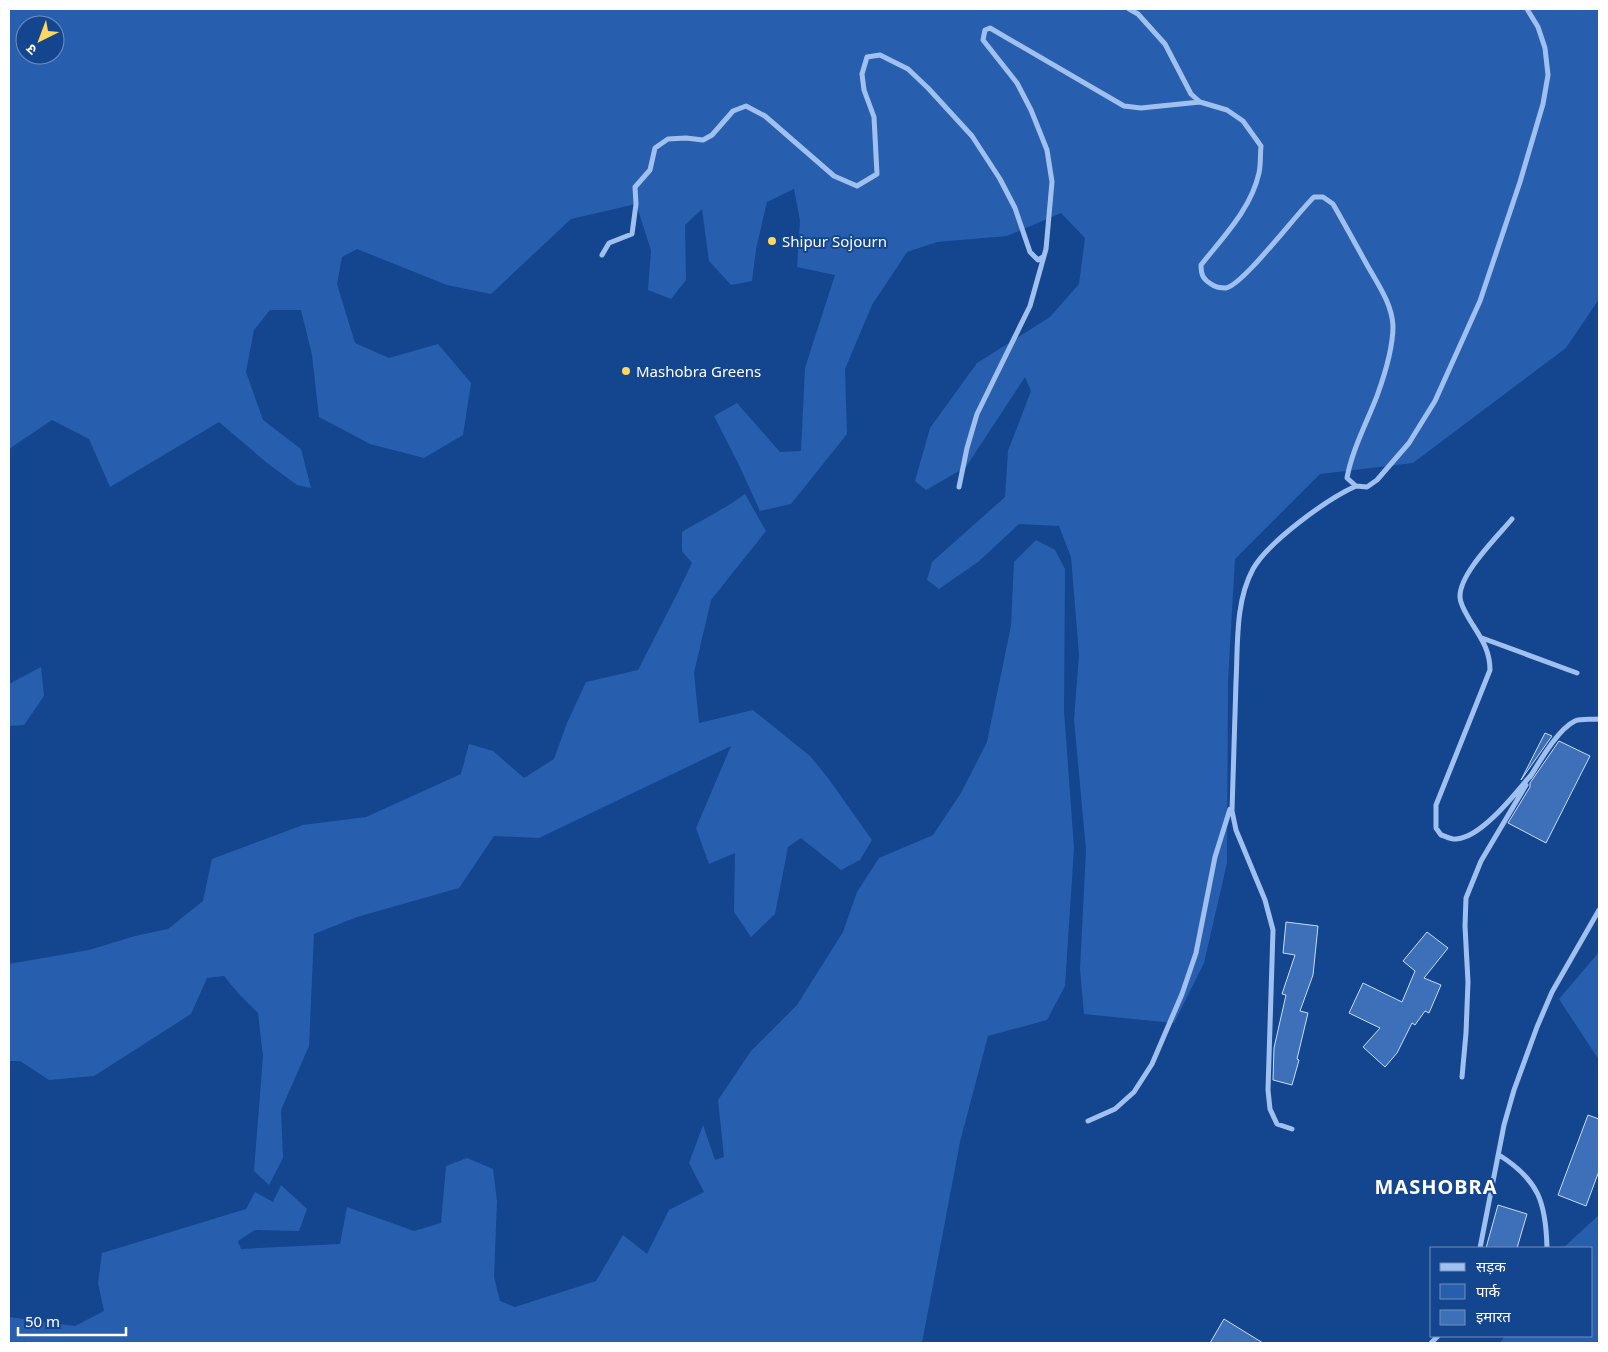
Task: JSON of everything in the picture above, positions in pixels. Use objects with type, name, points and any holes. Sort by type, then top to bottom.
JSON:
[{"type":"street","points":[[1129,9],[1138,14],[1165,44],[1191,94],[1200,102]]},
{"type":"street","points":[[1292,1129],[1277,1124],[1270,1109],[1268,1090],[1273,930],[1265,900],[1236,830],[1232,811],[1238,634],[1243,593],[1254,568],[1276,543],[1324,503],[1340,493],[1356,486],[1366,487],[1377,480],[1409,443],[1435,401],[1480,301],[1543,104],[1548,75],[1545,48],[1538,27],[1527,9]]},
{"type":"street","points":[[959,487],[966,448],[978,414],[1030,306],[1046,249],[1052,182],[1047,150],[1031,110],[1017,83],[983,40],[985,30],[990,28],[1124,106],[1141,108],[1200,102],[1226,110],[1243,121],[1261,146],[1259,172],[1252,194],[1241,214],[1202,265],[1201,273],[1205,281],[1214,286],[1226,288],[1237,281],[1268,250],[1314,197],[1323,197],[1333,204],[1391,309],[1393,326],[1390,350],[1383,378],[1350,462],[1347,478],[1356,486]]},
{"type":"street","points":[[602,255],[609,243],[632,234],[636,204],[635,187],[650,170],[654,148],[668,139],[686,138],[703,140],[712,136],[733,111],[746,106],[765,116],[834,176],[857,186],[877,174],[874,117],[864,90],[862,74],[867,57],[880,55],[908,69],[972,136],[1016,208],[1030,252],[1038,260],[1043,257]]},
{"type":"street","points":[[1512,519],[1467,574],[1461,586],[1460,599],[1466,614],[1490,656],[1490,670],[1436,805],[1436,828],[1441,835],[1456,839],[1476,832],[1488,823],[1531,776]]},
{"type":"street","points":[[1481,638],[1577,673]]},
{"type":"street","points":[[1462,1077],[1468,982],[1465,926],[1466,898],[1481,861],[1531,776],[1560,733],[1577,720],[1599,719]]},
{"type":"street","points":[[1088,1121],[1115,1109],[1134,1092],[1159,1049],[1182,994],[1196,953],[1215,857],[1232,804]]},
{"type":"street","points":[[1480,1247],[1504,1125],[1514,1090],[1552,992],[1599,910]]},
{"type":"street","points":[[1499,1155],[1517,1166],[1534,1186],[1543,1207],[1546,1247]]},
{"type":"green space","points":[[9,9],[1599,9],[1599,299],[1566,348],[1413,463],[1320,474],[1235,559],[1228,681],[1227,863],[1204,963],[1174,1023],[1084,1014],[1080,969],[1086,850],[1074,719],[1079,655],[1071,557],[1059,526],[1019,524],[978,562],[939,589],[927,580],[932,562],[1005,497],[1008,451],[1031,391],[1025,377],[966,467],[926,490],[915,481],[930,428],[977,363],[1050,317],[1079,284],[1085,238],[1061,213],[1007,236],[937,242],[907,252],[872,305],[845,369],[847,434],[791,504],[760,511],[714,416],[737,403],[780,452],[801,451],[805,368],[835,275],[797,267],[800,221],[794,189],[767,202],[756,249],[752,281],[731,285],[709,261],[702,209],[685,225],[686,280],[671,299],[648,290],[651,250],[636,204],[571,219],[491,294],[447,285],[357,249],[342,257],[337,284],[355,343],[389,358],[438,344],[471,383],[463,435],[424,458],[370,444],[319,417],[312,355],[301,310],[270,310],[254,330],[246,372],[263,420],[301,449],[311,488],[297,485],[267,463],[219,422],[110,487],[89,439],[52,420],[9,449]]},
{"type":"green space","points":[[745,494],[766,531],[711,600],[694,673],[699,723],[753,710],[810,756],[872,840],[860,860],[841,870],[801,838],[788,847],[775,914],[751,937],[734,912],[735,853],[709,864],[696,828],[731,746],[539,838],[494,836],[459,888],[357,917],[314,934],[309,1046],[281,1110],[283,1158],[269,1185],[254,1171],[263,1056],[258,1013],[224,976],[207,978],[191,1014],[94,1076],[49,1080],[20,1061],[9,1061],[9,964],[89,950],[135,936],[168,929],[203,901],[212,859],[303,825],[366,817],[461,774],[469,744],[493,751],[524,778],[554,759],[567,723],[586,682],[638,670],[692,563],[682,551],[682,532]]},
{"type":"green space","points":[[1036,540],[1055,550],[1065,569],[1064,710],[1074,848],[1065,986],[1047,1020],[988,1036],[960,1142],[922,1343],[9,1343],[9,1317],[75,1326],[104,1311],[98,1283],[102,1253],[246,1209],[255,1192],[273,1202],[281,1185],[307,1209],[299,1231],[255,1230],[238,1241],[241,1249],[340,1244],[347,1207],[414,1231],[441,1223],[446,1166],[467,1158],[493,1169],[497,1201],[494,1277],[500,1301],[515,1307],[596,1281],[623,1235],[647,1254],[669,1210],[704,1192],[689,1163],[703,1125],[715,1160],[724,1157],[718,1100],[751,1051],[797,1005],[843,932],[857,892],[879,858],[933,835],[961,793],[987,742],[1011,626],[1014,562]]},
{"type":"green space","points":[[41,667],[44,696],[24,725],[9,726],[9,684]]},
{"type":"green space","points":[[1599,952],[1599,1060],[1559,999]]},
{"type":"green space","points":[[1599,1215],[1599,1343],[1500,1343],[1504,1337],[1593,1337],[1593,1247],[1564,1247]]},
{"type":"building","points":[[1545,733],[1552,736],[1521,780]]},
{"type":"building","points":[[1559,741],[1590,756],[1546,843],[1508,823],[1530,787],[1530,783]]},
{"type":"building","points":[[1286,922],[1318,926],[1313,975],[1300,1011],[1308,1013],[1292,1085],[1273,1080],[1274,1048],[1286,995],[1282,994],[1295,955],[1283,953]]},
{"type":"building","points":[[1427,932],[1448,948],[1424,978],[1441,985],[1429,1013],[1425,1011],[1415,1025],[1412,1023],[1397,1053],[1385,1067],[1363,1047],[1380,1028],[1349,1013],[1363,983],[1402,1002],[1415,971],[1403,961]]},
{"type":"building","points":[[1588,1115],[1599,1119],[1599,1171],[1586,1206],[1558,1195]]},
{"type":"building","points":[[1498,1205],[1527,1214],[1517,1247],[1486,1247]]},
{"type":"building","points":[[1224,1319],[1263,1343],[1210,1343]]},
{"type":"place","name":"Shipur Sojourn","points":[[772,241]]},
{"type":"place","name":"Mashobra Greens","points":[[626,371]]},
{"type":"district","name":"MASHOBRA","points":[[1436,1186]]}]
